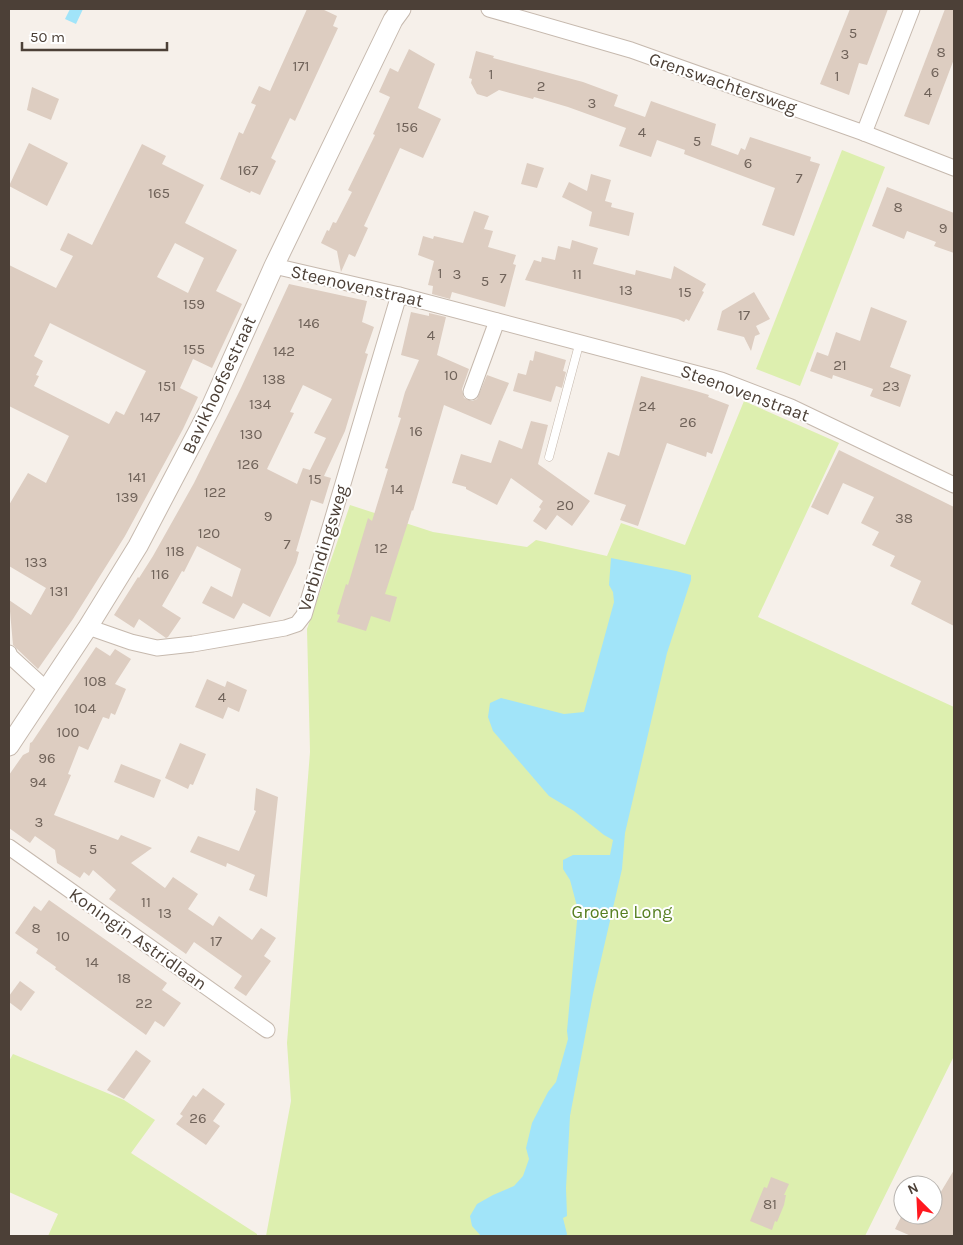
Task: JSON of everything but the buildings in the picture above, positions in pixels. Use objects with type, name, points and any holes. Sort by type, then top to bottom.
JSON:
[{"type":"street","name":"Bavikhoofsestraat","points":[[9,746],[88,627],[138,546],[211,406],[274,266],[392,20],[400,9]]},
{"type":"street","name":"Grenswachtersweg","points":[[489,9],[631,50],[864,133],[954,168]]},
{"type":"street","points":[[864,133],[912,9]]},
{"type":"street","name":"Steenovenstraat","points":[[274,266],[399,295],[721,380],[791,407],[954,485]]},
{"type":"street","name":"Verbindingsweg","points":[[88,627],[130,642],[157,648],[193,644],[285,628],[297,624],[304,615],[399,295]]},
{"type":"street","points":[[471,392],[497,321]]},
{"type":"street","points":[[9,653],[46,688]]},
{"type":"street","name":"Koningin Astridlaan","points":[[9,848],[267,1030]]},
{"type":"lane","points":[[550,457],[580,342]]},
{"type":"green space","points":[[842,150],[885,167],[800,386],[756,369]]},
{"type":"green space","name":"Groene Long","points":[[744,401],[839,443],[758,617],[954,707],[954,1056],[895,1175],[893,1175],[893,1179],[865,1236],[266,1236],[291,1101],[287,1043],[310,752],[307,629],[350,505],[433,532],[527,547],[536,540],[607,556],[621,523],[685,545]]},
{"type":"green space","points":[[13,1054],[124,1100],[155,1120],[131,1153],[257,1234],[257,1236],[48,1236],[58,1214],[9,1192],[9,1061]]},
{"type":"water","points":[[70,9],[83,9],[76,24],[65,19]]},
{"type":"water","points":[[611,558],[691,575],[691,580],[667,653],[625,833],[622,869],[593,994],[570,1116],[566,1188],[567,1216],[563,1218],[567,1234],[566,1236],[481,1236],[472,1226],[470,1216],[477,1204],[514,1186],[523,1176],[529,1159],[526,1148],[532,1123],[548,1092],[556,1082],[568,1039],[567,1031],[578,910],[570,880],[563,869],[563,860],[573,855],[610,855],[613,840],[574,811],[549,796],[493,731],[488,717],[490,703],[501,698],[564,714],[584,712],[614,602],[613,592],[609,585]]}]
